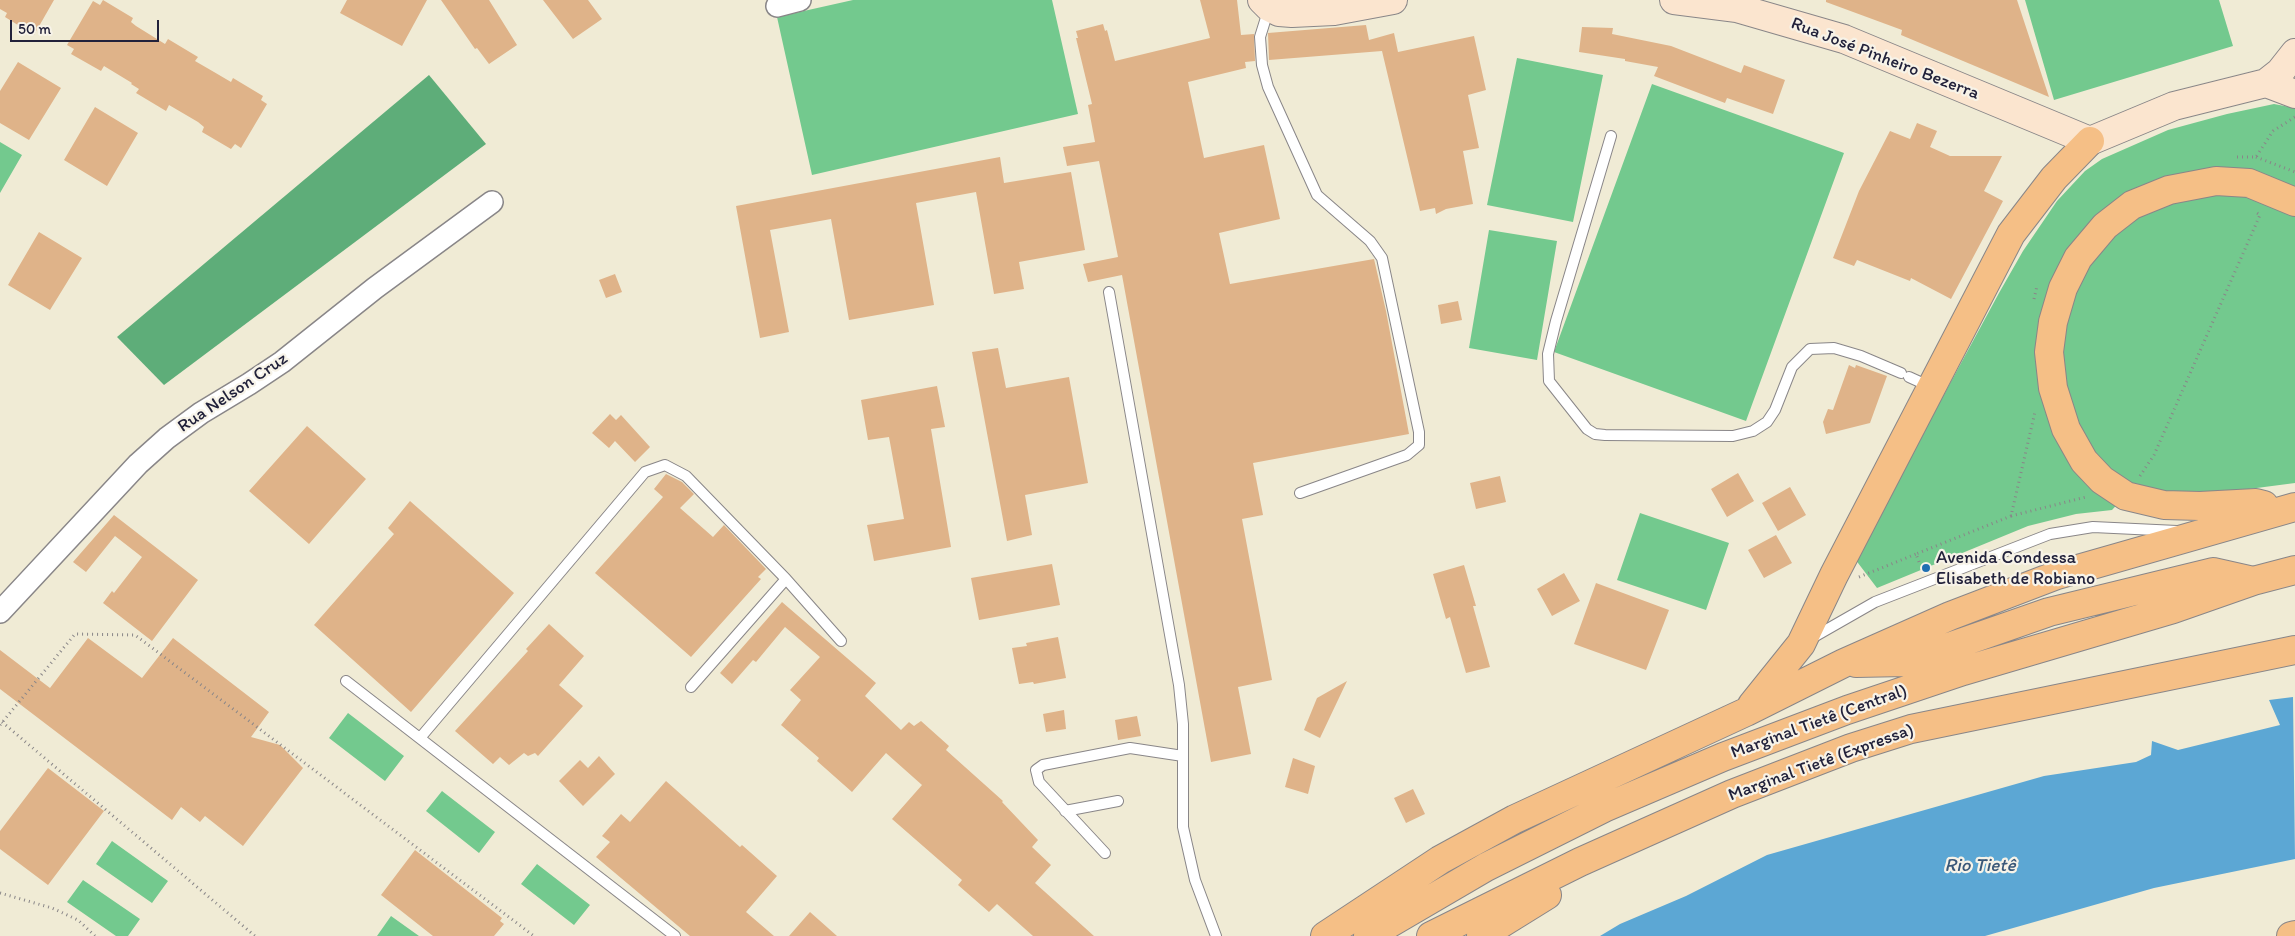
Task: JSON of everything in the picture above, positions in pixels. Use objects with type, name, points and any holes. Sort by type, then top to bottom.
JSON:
[{"type":"highway","points":[[1746,712],[1801,644],[1834,575],[1914,379],[2011,234],[2054,178],[2090,141]]},
{"type":"highway","points":[[2286,509],[2256,503],[2200,506],[2164,505],[2126,496],[2102,480],[2084,461],[2066,429],[2053,388],[2049,352],[2052,322],[2063,288],[2078,258],[2105,226],[2132,206],[2169,190],[2216,181],[2249,183],[2295,202]]},
{"type":"highway","points":[[1325,936],[1440,860],[1515,819],[1746,712],[1844,663],[1950,616],[2057,575],[2200,532],[2286,509]]},
{"type":"highway","name":"Marginal Tietê (Central)","points":[[1368,936],[1486,867],[1604,808],[1723,757],[1847,710],[1954,674],[2173,609],[2253,581],[2295,570]]},
{"type":"highway","points":[[1844,663],[1906,662],[2049,612],[2213,572],[2253,581]]},
{"type":"highway","name":"Marginal Tietê (Expressa)","points":[[1431,936],[1580,862],[1732,794],[1851,748],[1911,729],[2295,650]]},
{"type":"highway","points":[[1481,936],[1556,890],[1580,862]]},
{"type":"highway","points":[[2291,936],[2295,935]]},
{"type":"street","points":[[776,6],[800,0]]},
{"type":"street","points":[[1266,3],[1279,12],[1313,13],[1393,0]]},
{"type":"street","name":"Rua José Pinheiro Bezerra","points":[[1674,0],[1737,8],[1844,39],[2090,141]]},
{"type":"street","points":[[2090,141],[2148,115],[2174,106],[2266,83],[2280,72],[2295,53]]},
{"type":"street","points":[[2266,83],[2295,94]]},
{"type":"street","name":"Rua Nelson Cruz","points":[[0,612],[138,464],[167,438],[201,413],[250,384],[282,362],[375,288],[492,202]]},
{"type":"lane","points":[[1266,3],[1260,37],[1262,65],[1268,87],[1317,195],[1370,241],[1382,258],[1420,432],[1419,445],[1407,455],[1300,493]]},
{"type":"lane","points":[[1611,136],[1548,354],[1549,381],[1587,429],[1595,434],[1615,435],[1733,436],[1753,431],[1767,422],[1775,410],[1792,367],[1810,349],[1834,348],[1861,356],[1914,379]]},
{"type":"lane","points":[[1109,292],[1179,685],[1183,724],[1183,827],[1194,880],[1216,936]]},
{"type":"lane","points":[[420,738],[645,472],[665,465],[686,476],[786,578],[841,641]]},
{"type":"lane","points":[[1801,644],[1875,602],[2050,534],[2092,527],[2200,532]]},
{"type":"lane","points":[[691,687],[786,578]]},
{"type":"lane","points":[[346,681],[675,936]]},
{"type":"lane","points":[[1105,853],[1038,782],[1036,770],[1043,765],[1130,748],[1183,756]]},
{"type":"lane","points":[[1065,811],[1118,801]]},
{"type":"path","points":[[2256,157],[2295,172]]},
{"type":"path","points":[[2011,516],[2074,499],[2099,496],[2111,486],[2137,481],[2154,455],[2260,215],[2252,209]]},
{"type":"path","points":[[1857,578],[1916,554]]},
{"type":"path","points":[[255,936],[1,724],[75,634],[135,635],[534,936]]},
{"type":"path","points":[[0,893],[52,908],[78,920],[95,936]]},
{"type":"green space","points":[[853,0],[1052,0],[1078,114],[812,175],[777,17]]},
{"type":"green space","points":[[2025,0],[2219,0],[2233,46],[2054,100]]},
{"type":"green space","points":[[1517,58],[1603,75],[1573,222],[1487,205]]},
{"type":"green space","points":[[429,75],[486,144],[164,385],[117,337]]},
{"type":"green space","points":[[1652,84],[1844,153],[1746,421],[1554,352]]},
{"type":"green space","points":[[2274,104],[2295,108],[2295,483],[2157,501],[2132,488],[2112,510],[2076,514],[2028,526],[1877,588],[1855,559],[1999,293],[2023,251],[2057,201],[2085,171],[2102,159],[2168,130]]},
{"type":"green space","points":[[0,142],[22,155],[0,193]]},
{"type":"green space","points":[[1489,230],[1557,241],[1537,360],[1469,348]]},
{"type":"green space","points":[[1640,513],[1729,543],[1706,610],[1617,580]]},
{"type":"green space","points":[[348,713],[404,756],[385,781],[329,738]]},
{"type":"green space","points":[[442,791],[495,832],[479,853],[426,811]]},
{"type":"green space","points":[[112,841],[168,881],[152,903],[96,864]]},
{"type":"green space","points":[[537,864],[590,905],[574,925],[521,884]]},
{"type":"green space","points":[[83,880],[140,919],[128,936],[116,936],[67,902]]},
{"type":"green space","points":[[391,916],[419,936],[377,936]]},
{"type":"water","name":"Rio Tietê","points":[[2293,697],[2295,859],[2154,888],[1985,936],[1600,936],[1620,924],[1686,896],[1767,855],[2044,776],[2136,762],[2151,755],[2152,741],[2178,750],[2280,725],[2269,700]]},
{"type":"building","points":[[0,0],[54,0],[34,35],[5,17],[7,13],[0,9]]},
{"type":"building","points":[[103,0],[133,18],[131,22],[165,44],[168,39],[198,57],[195,61],[231,82],[233,78],[263,96],[261,100],[267,104],[241,148],[235,144],[231,149],[202,132],[204,127],[198,122],[169,105],[166,111],[136,93],[139,89],[132,83],[104,66],[101,71],[71,54],[74,49],[67,45],[93,1],[100,5]]},
{"type":"building","points":[[347,0],[427,0],[402,46],[340,13]]},
{"type":"building","points":[[441,0],[489,0],[517,45],[489,64],[477,48],[475,49]]},
{"type":"building","points":[[543,0],[588,0],[602,19],[573,39]]},
{"type":"building","points":[[1200,0],[1237,0],[1241,35],[1254,34],[1255,61],[1245,62],[1246,68],[1188,82],[1204,158],[1264,145],[1280,219],[1219,233],[1230,284],[1374,259],[1386,311],[1409,434],[1253,463],[1263,515],[1242,519],[1272,680],[1238,687],[1251,754],[1211,762],[1122,275],[1088,282],[1083,264],[1118,257],[1099,161],[1067,166],[1063,147],[1095,142],[1088,105],[1092,104],[1076,31],[1103,24],[1105,31],[1107,30],[1115,61],[1210,38]]},
{"type":"building","points":[[1826,0],[2017,0],[2049,97],[1901,35],[1902,30],[1826,2]]},
{"type":"building","points":[[1366,25],[1369,40],[1394,33],[1398,52],[1474,36],[1486,90],[1468,95],[1479,148],[1463,151],[1473,204],[1446,209],[1436,214],[1435,208],[1420,211],[1382,51],[1269,60],[1268,33]]},
{"type":"building","points":[[1582,27],[1613,28],[1612,34],[1671,46],[1741,73],[1744,65],[1785,80],[1773,114],[1727,98],[1725,103],[1654,76],[1658,67],[1625,61],[1625,59],[1579,52]]},
{"type":"building","points":[[18,62],[61,88],[29,140],[0,123],[0,91]]},
{"type":"building","points":[[95,107],[138,133],[107,186],[64,160]]},
{"type":"building","points":[[1917,123],[1937,131],[1930,147],[1950,156],[2002,156],[1984,191],[2003,201],[1951,299],[1911,278],[1910,281],[1857,260],[1854,266],[1833,258],[1859,191],[1890,131],[1910,139]]},
{"type":"building","points":[[1000,157],[1004,183],[1071,172],[1085,250],[1019,262],[1024,289],[994,294],[976,192],[916,203],[934,305],[849,320],[831,219],[770,230],[789,332],[760,338],[736,206]]},
{"type":"building","points":[[39,232],[82,258],[50,310],[8,285]]},
{"type":"building","points":[[615,274],[622,292],[606,298],[599,280]]},
{"type":"building","points":[[1458,301],[1462,320],[1441,324],[1438,305]]},
{"type":"building","points":[[998,348],[1006,388],[1069,377],[1088,483],[1025,495],[1032,535],[1007,541],[972,352]]},
{"type":"building","points":[[1849,365],[1855,368],[1856,365],[1887,376],[1870,423],[1826,434],[1823,422],[1828,409],[1833,410]]},
{"type":"building","points":[[937,386],[945,427],[931,429],[951,547],[874,561],[867,525],[904,519],[889,437],[868,440],[861,400]]},
{"type":"building","points":[[610,414],[616,420],[621,415],[650,447],[635,462],[615,441],[609,448],[592,433]]},
{"type":"building","points":[[307,426],[366,479],[309,544],[249,491]]},
{"type":"building","points":[[1738,473],[1754,501],[1727,517],[1711,489]]},
{"type":"building","points":[[666,474],[682,482],[694,494],[680,508],[713,537],[724,525],[766,569],[758,577],[761,579],[691,657],[595,573],[663,497],[654,489]]},
{"type":"building","points":[[1500,476],[1506,502],[1476,509],[1470,483]]},
{"type":"building","points":[[1790,487],[1806,515],[1778,531],[1762,503]]},
{"type":"building","points":[[410,501],[514,593],[411,712],[314,625],[394,534],[388,528]]},
{"type":"building","points":[[114,515],[198,580],[152,641],[103,603],[112,591],[114,593],[142,557],[115,536],[86,572],[73,562]]},
{"type":"building","points":[[1776,535],[1792,563],[1764,578],[1748,550]]},
{"type":"building","points":[[1052,564],[1060,605],[979,620],[971,578]]},
{"type":"building","points":[[1464,565],[1476,606],[1473,606],[1490,667],[1466,673],[1450,617],[1446,619],[1433,574]]},
{"type":"building","points":[[1564,573],[1580,601],[1552,616],[1537,589]]},
{"type":"building","points":[[1596,583],[1669,610],[1646,670],[1574,644]]},
{"type":"building","points":[[782,602],[876,683],[865,696],[901,730],[909,722],[914,726],[921,721],[949,746],[946,750],[1003,801],[1038,840],[1032,847],[1051,865],[1035,883],[1094,936],[1033,936],[997,904],[989,912],[958,885],[962,880],[892,819],[922,785],[886,753],[852,792],[817,761],[819,758],[781,725],[801,700],[790,690],[820,657],[785,627],[756,662],[753,660],[732,684],[720,673]]},
{"type":"building","points":[[549,624],[584,656],[559,685],[583,706],[538,756],[535,753],[528,756],[524,753],[509,765],[500,757],[493,764],[455,731],[528,651],[526,649]]},
{"type":"building","points":[[1058,637],[1066,678],[1034,684],[1033,682],[1019,684],[1012,648],[1027,646],[1026,643]]},
{"type":"building","points":[[88,638],[142,678],[173,638],[269,712],[251,737],[280,745],[303,768],[243,846],[205,816],[200,822],[181,807],[172,820],[0,689],[0,650],[50,688]]},
{"type":"building","points":[[1347,681],[1320,738],[1304,730],[1317,698]]},
{"type":"building","points":[[1064,710],[1066,729],[1046,732],[1043,714]]},
{"type":"building","points":[[1137,716],[1141,736],[1118,740],[1115,720]]},
{"type":"building","points":[[599,756],[615,774],[583,806],[559,781],[580,760],[588,768]]},
{"type":"building","points":[[1293,758],[1315,766],[1308,794],[1285,787]]},
{"type":"building","points":[[48,768],[104,811],[48,885],[0,849],[0,831]]},
{"type":"building","points":[[666,781],[740,847],[742,845],[777,876],[746,912],[774,936],[690,936],[596,857],[610,842],[602,836],[621,814],[630,822]]},
{"type":"building","points":[[1413,789],[1425,814],[1406,823],[1394,798]]},
{"type":"building","points":[[415,850],[502,918],[500,921],[504,924],[494,936],[433,936],[381,895]]},
{"type":"building","points":[[810,912],[837,936],[789,936]]},
{"type":"place","name":"Avenida Condessa Elisabeth de Robiano","points":[[1926,568]]}]
